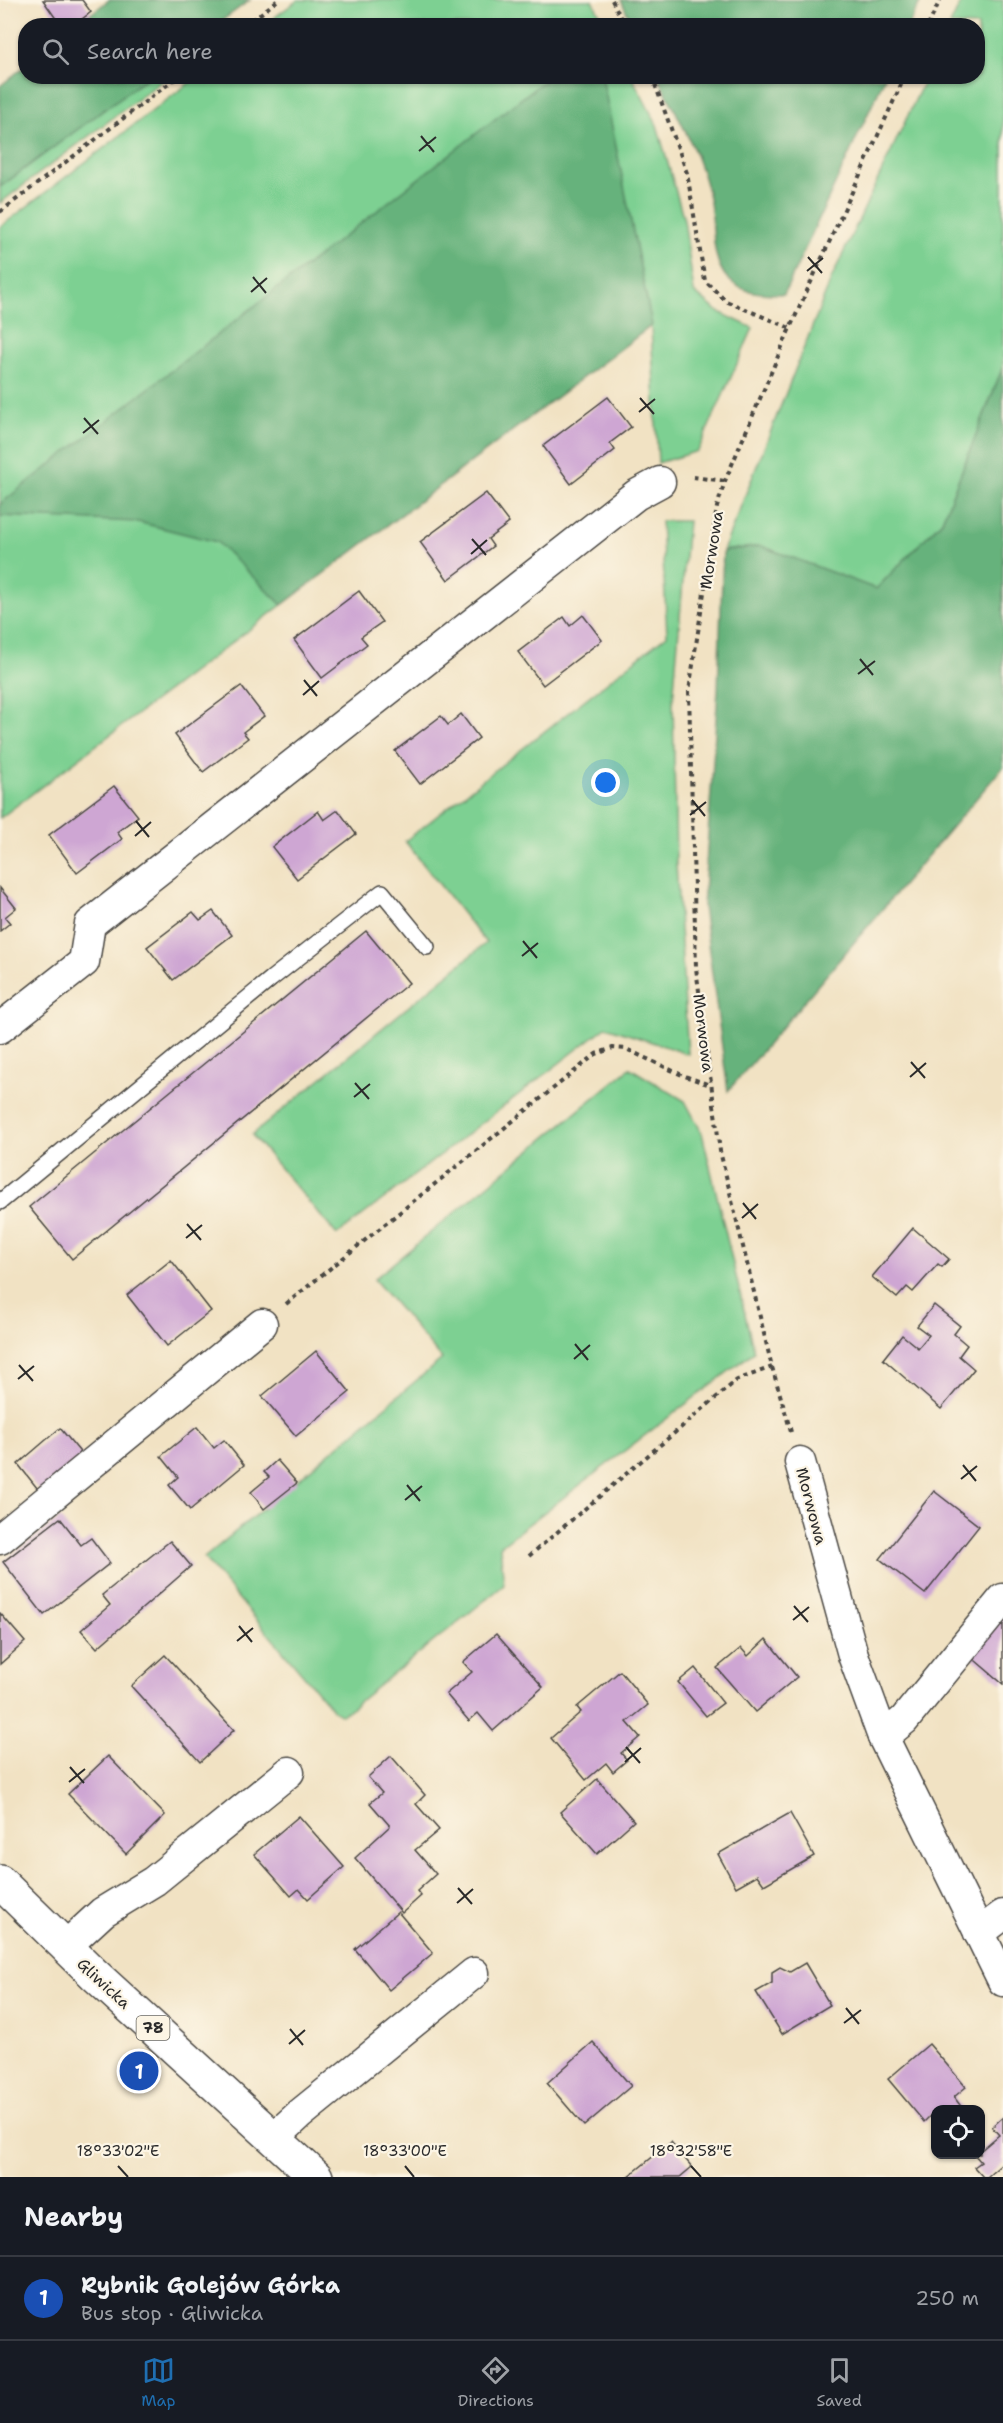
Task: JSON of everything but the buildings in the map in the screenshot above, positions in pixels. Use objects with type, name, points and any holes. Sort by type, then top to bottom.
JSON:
[{"type":"main road","name":"Gliwicka","points":[[0,1882],[65,1947],[316,2177]]},
{"type":"street","points":[[0,1028],[84,962],[90,924],[636,495],[660,482]]},
{"type":"street","points":[[0,1539],[270,1318]]},
{"type":"street","name":"Morwowa","points":[[800,1462],[854,1655],[883,1737],[1003,1981]]},
{"type":"street","points":[[883,1737],[904,1720],[1003,1599]]},
{"type":"street","points":[[65,1947],[103,1912],[154,1881],[289,1772]]},
{"type":"street","points":[[979,1933],[1003,1915]]},
{"type":"street","points":[[273,2139],[300,2114],[474,1974]]},
{"type":"lane","points":[[0,1202],[271,979],[382,892],[428,947]]},
{"type":"path","points":[[255,18],[278,0]]},
{"type":"path","points":[[612,0],[621,18]]},
{"type":"path","points":[[932,18],[940,0]]},
{"type":"path","points":[[0,212],[168,84]]},
{"type":"path","points":[[655,84],[687,173],[705,281],[726,301],[790,328]]},
{"type":"path","name":"Morwowa","points":[[800,1462],[772,1367],[720,1151],[710,1085],[696,968],[689,691],[717,507],[725,481],[790,328],[901,84]]},
{"type":"path","points":[[270,1318],[579,1065],[596,1054],[613,1048],[626,1049],[682,1075],[710,1085]]},
{"type":"path","points":[[529,1556],[737,1380],[772,1367]]},
{"type":"green space","points":[[109,0],[250,0],[226,18],[85,18]]},
{"type":"green space","points":[[298,0],[592,0],[602,18],[274,18]]},
{"type":"green space","points":[[621,0],[921,0],[912,18],[629,18]]},
{"type":"green space","points":[[962,0],[1003,0],[1003,367],[942,521],[876,589],[761,546],[723,551],[832,277],[923,84],[985,84],[985,18],[953,18]]},
{"type":"green space","points":[[18,72],[18,84],[139,84],[0,187],[0,86]]},
{"type":"green space","points":[[139,84],[158,84],[0,203],[0,187]]},
{"type":"green space","points":[[188,84],[636,84],[657,125],[684,220],[694,292],[717,311],[753,328],[698,451],[658,463],[651,326],[0,818],[0,227]]},
{"type":"green space","points":[[540,84],[603,84],[652,325],[282,605],[217,542],[138,522],[0,516],[0,504]]},
{"type":"green space","points":[[662,84],[882,84],[784,294],[761,293],[740,288],[723,273],[717,258],[705,181],[684,128]]},
{"type":"green space","points":[[1003,367],[1003,767],[728,1091],[703,907],[718,690],[723,551],[761,546],[876,589],[942,521]]},
{"type":"green space","points":[[661,521],[688,521],[673,701],[676,864],[688,1054],[606,1027],[337,1235],[252,1135],[486,943],[405,841],[667,635]]},
{"type":"green space","points":[[630,1068],[685,1101],[702,1133],[754,1352],[500,1546],[504,1585],[342,1715],[333,1710],[204,1558],[442,1359],[374,1279]]},
{"type":"place","name":"Rybnik Golejów Górka","points":[[139,2071]]}]
